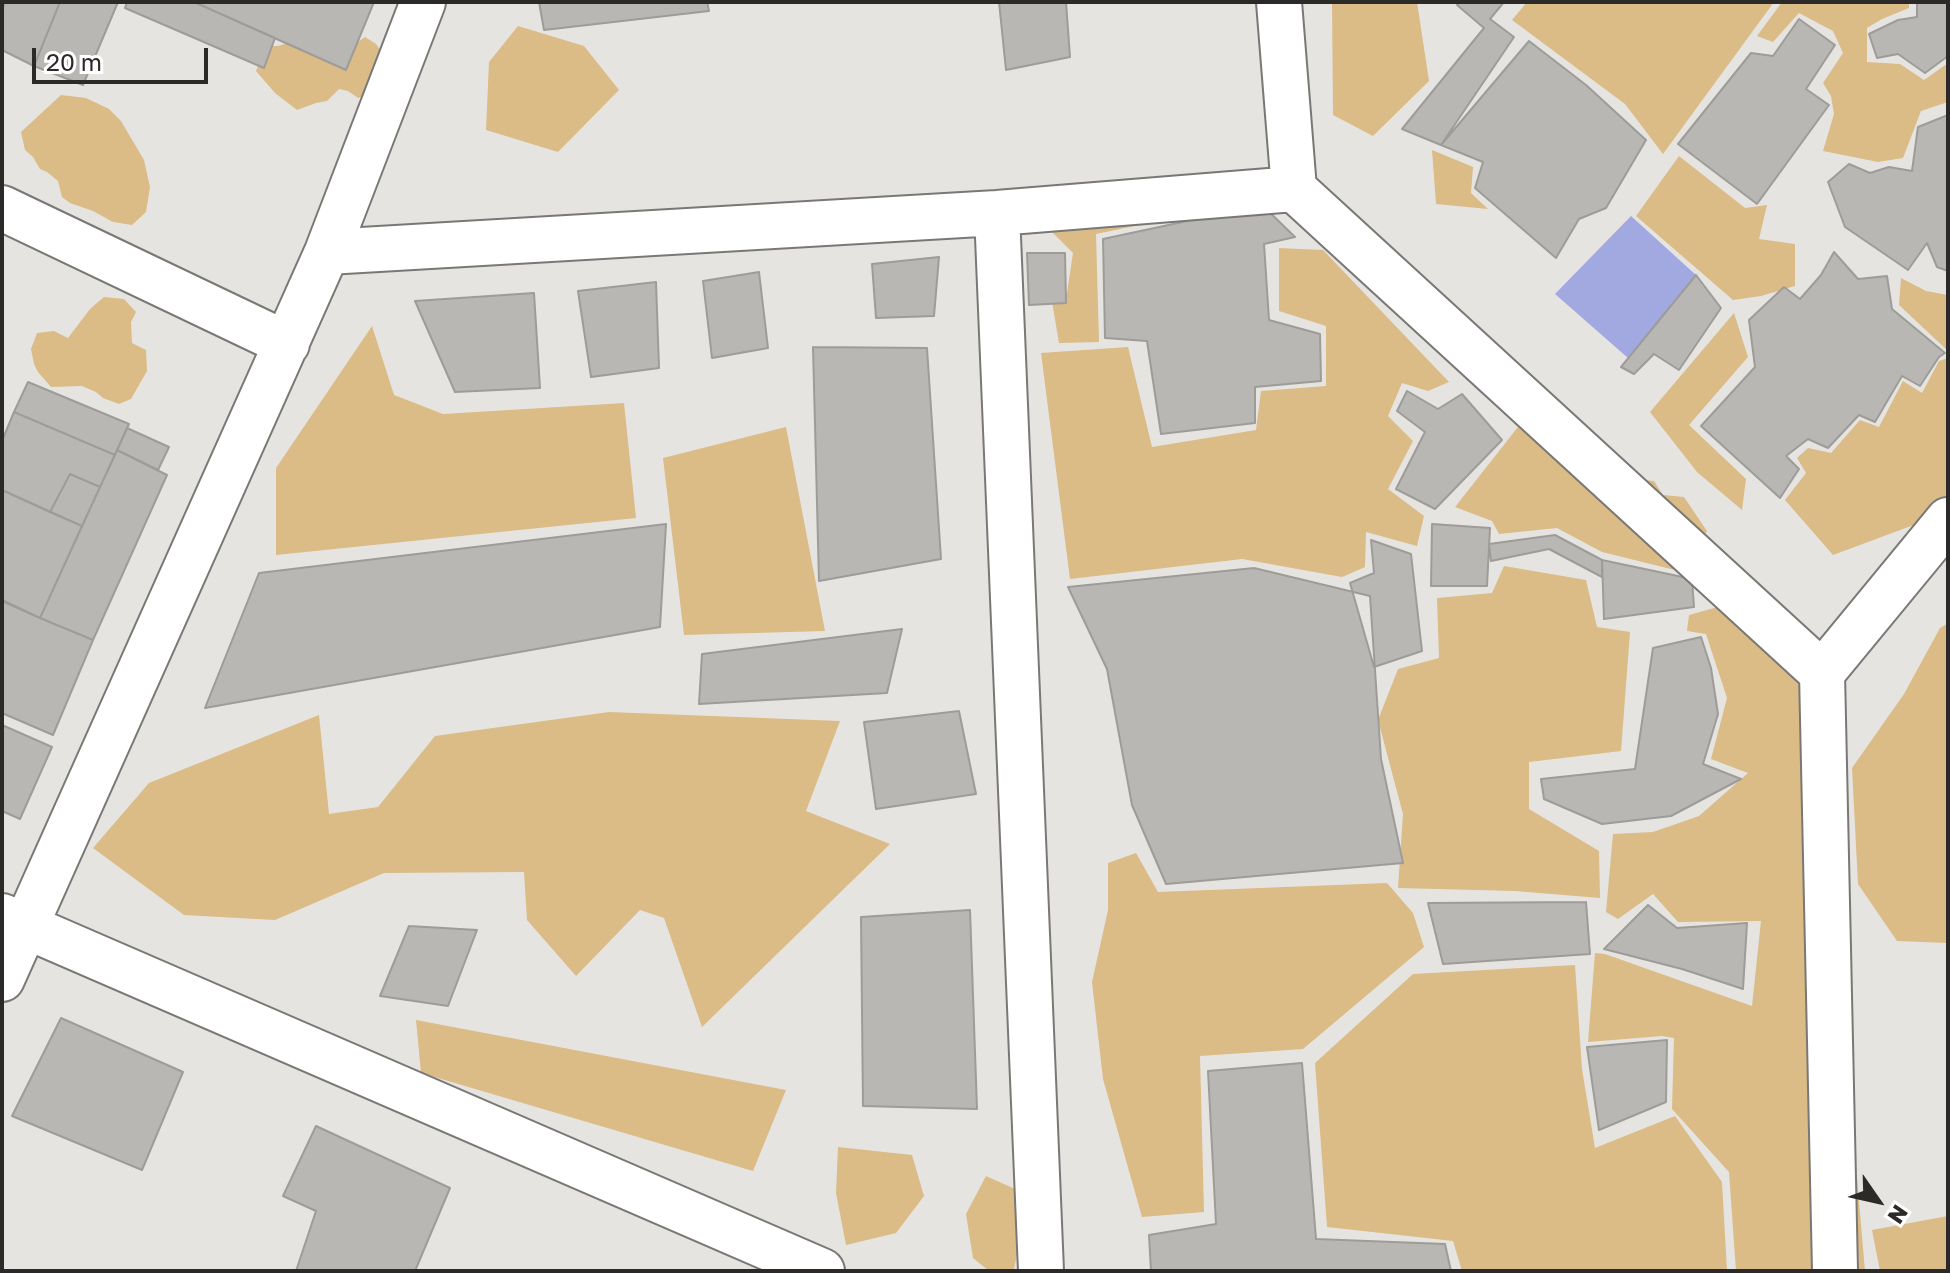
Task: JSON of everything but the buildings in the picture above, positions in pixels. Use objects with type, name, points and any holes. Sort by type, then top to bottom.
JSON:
[{"type":"street","points":[[2,979],[13,921],[287,344],[327,252],[423,2]]},
{"type":"street","points":[[1279,2],[1294,189],[1822,673]]},
{"type":"street","points":[[327,252],[997,213],[1294,189]]},
{"type":"street","points":[[2,208],[287,344]]},
{"type":"street","points":[[997,213],[1041,1271]]},
{"type":"street","points":[[1835,1271],[1822,673],[1948,520]]},
{"type":"street","points":[[13,921],[822,1271]]},
{"type":"shaded area","points":[[1332,2],[1417,2],[1429,81],[1373,136],[1333,115]]},
{"type":"shaded area","points":[[1527,2],[1774,2],[1663,154],[1625,104],[1512,20]]},
{"type":"shaded area","points":[[1782,2],[1909,2],[1909,8],[1867,28],[1867,62],[1900,64],[1924,80],[1948,63],[1948,102],[1921,111],[1903,158],[1878,162],[1823,151],[1834,114],[1831,96],[1823,83],[1843,53],[1833,31],[1799,13],[1773,42],[1757,36]]},
{"type":"shaded area","points":[[518,26],[584,46],[619,90],[558,152],[486,130],[489,62]]},
{"type":"shaded area","points":[[365,37],[376,44],[387,60],[368,94],[358,98],[339,89],[327,101],[297,110],[275,93],[256,71],[265,46],[294,41],[349,48]]},
{"type":"shaded area","points":[[61,95],[86,98],[109,109],[121,121],[144,160],[150,187],[146,212],[132,225],[113,222],[70,203],[62,197],[58,181],[40,169],[25,150],[21,132]]},
{"type":"shaded area","points":[[1432,150],[1473,167],[1471,193],[1488,209],[1436,204]]},
{"type":"shaded area","points":[[1679,156],[1745,208],[1767,205],[1759,239],[1795,244],[1795,286],[1733,300],[1636,216]]},
{"type":"shaded area","points":[[1144,209],[1154,222],[1096,234],[1099,342],[1059,343],[1051,296],[1067,293],[1073,253],[1045,225]]},
{"type":"shaded area","points":[[1279,248],[1323,250],[1449,382],[1428,391],[1402,383],[1388,416],[1413,441],[1388,489],[1424,516],[1417,546],[1366,532],[1365,567],[1342,577],[1242,559],[1070,579],[1041,353],[1128,347],[1152,447],[1256,430],[1261,391],[1326,386],[1326,326],[1279,311]]},
{"type":"shaded area","points":[[1901,278],[1926,291],[1948,295],[1948,351],[1899,305]]},
{"type":"shaded area","points":[[104,297],[124,299],[136,312],[131,322],[132,343],[146,350],[147,371],[131,399],[119,404],[82,386],[51,387],[38,372],[31,349],[37,333],[54,331],[68,338],[90,309]]},
{"type":"shaded area","points":[[1734,313],[1748,357],[1689,425],[1746,479],[1742,510],[1697,472],[1650,412]]},
{"type":"shaded area","points":[[372,326],[394,395],[443,414],[624,403],[636,518],[276,555],[276,468]]},
{"type":"shaded area","points":[[1948,358],[1948,509],[1938,516],[1833,555],[1785,500],[1806,473],[1797,458],[1808,448],[1831,453],[1860,420],[1879,427],[1903,381],[1922,393],[1939,361]]},
{"type":"shaded area","points":[[1529,413],[1617,477],[1654,481],[1663,495],[1684,497],[1707,531],[1683,572],[1602,552],[1557,528],[1499,534],[1492,521],[1455,507]]},
{"type":"shaded area","points":[[786,427],[825,631],[684,635],[663,458]]},
{"type":"shaded area","points":[[1504,566],[1586,580],[1597,627],[1630,632],[1621,751],[1529,762],[1529,809],[1599,851],[1600,898],[1515,891],[1398,888],[1403,814],[1378,720],[1398,669],[1439,658],[1437,598],[1492,593]]},
{"type":"shaded area","points":[[1757,596],[1810,632],[1865,1271],[1736,1271],[1729,1172],[1672,1109],[1674,1038],[1662,1036],[1588,1042],[1595,953],[1752,1006],[1761,921],[1678,922],[1653,894],[1618,919],[1606,912],[1613,834],[1653,832],[1699,816],[1748,773],[1711,759],[1727,698],[1706,634],[1687,631],[1689,615]]},
{"type":"shaded area","points":[[1948,623],[1948,943],[1897,941],[1858,884],[1852,768],[1904,694],[1940,628]]},
{"type":"shaded area","points":[[609,712],[840,721],[806,811],[890,844],[702,1027],[664,918],[640,910],[576,976],[527,920],[524,872],[384,873],[275,920],[184,915],[93,848],[149,783],[319,715],[329,814],[378,807],[435,736]]},
{"type":"shaded area","points":[[1136,853],[1158,892],[1387,883],[1413,913],[1424,947],[1303,1049],[1200,1056],[1204,1212],[1142,1217],[1103,1079],[1092,982],[1108,910],[1108,863]]},
{"type":"shaded area","points":[[1575,965],[1582,1069],[1595,1148],[1675,1116],[1722,1182],[1727,1271],[1462,1271],[1453,1241],[1327,1227],[1315,1063],[1413,974]]},
{"type":"shaded area","points":[[416,1020],[786,1090],[753,1171],[421,1073]]},
{"type":"shaded area","points":[[838,1147],[912,1155],[924,1196],[896,1233],[846,1245],[836,1193]]},
{"type":"shaded area","points":[[986,1176],[1015,1189],[1023,1225],[1011,1271],[989,1271],[973,1258],[966,1214]]},
{"type":"shaded area","points":[[1948,1216],[1948,1271],[1880,1271],[1872,1230]]},
{"type":"water","points":[[1631,216],[1696,275],[1628,358],[1555,294]]}]
